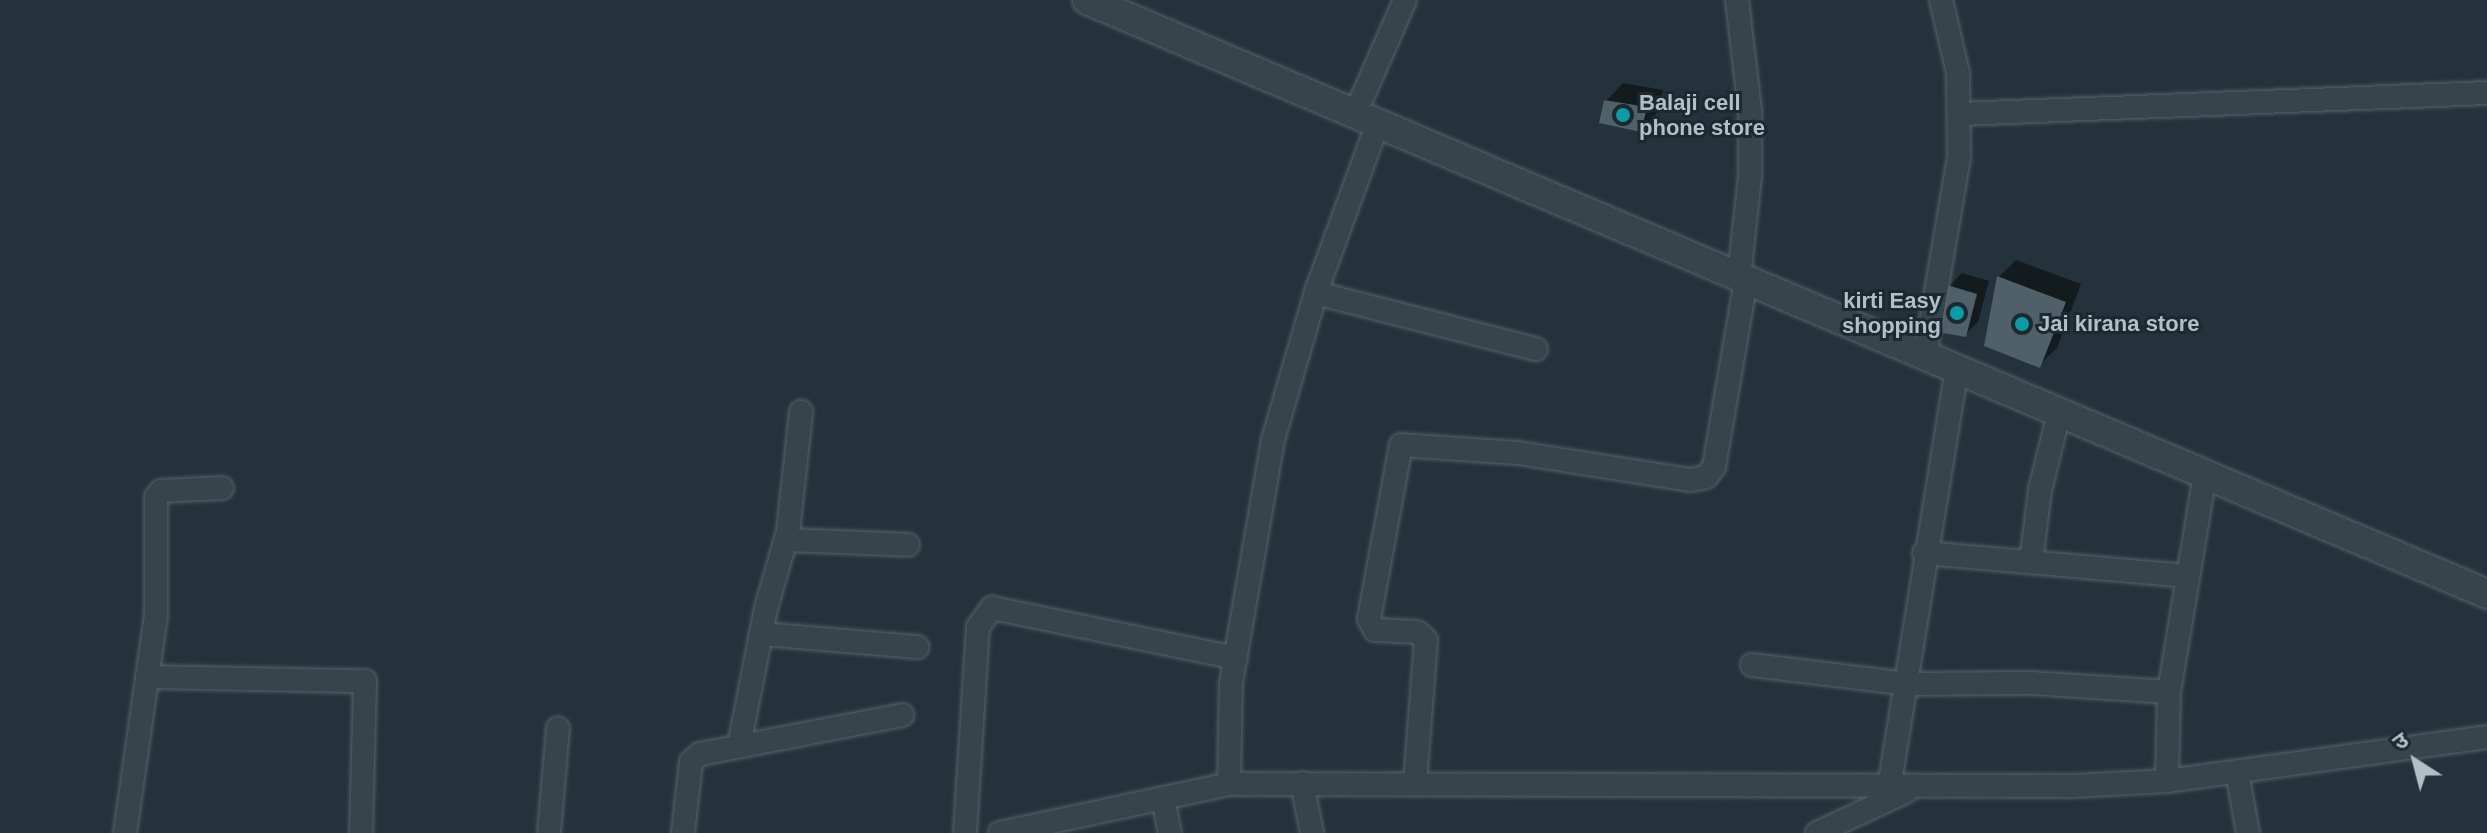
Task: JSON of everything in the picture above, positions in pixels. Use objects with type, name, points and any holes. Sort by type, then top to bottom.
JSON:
[{"type":"street","points":[[1087,0],[1118,6],[1366,118],[2487,594]]},
{"type":"street","points":[[1229,784],[1236,658],[1263,483],[1366,118],[1405,0]]},
{"type":"street","points":[[1415,783],[1426,640],[1417,632],[1375,630],[1369,619],[1401,445],[1518,453],[1691,480],[1706,477],[1714,467],[1742,279],[1750,176],[1750,111],[1737,0]]},
{"type":"street","points":[[1925,356],[1956,195],[1960,114],[1953,44],[1941,0]]},
{"type":"street","points":[[1960,114],[2487,93]]},
{"type":"street","points":[[1316,293],[1536,349]]},
{"type":"street","points":[[1889,788],[1908,684],[1924,553],[1957,369]]},
{"type":"street","points":[[739,746],[761,634],[786,540],[801,412]]},
{"type":"street","points":[[2031,562],[2040,490],[2059,413]]},
{"type":"street","points":[[2167,781],[2169,692],[2205,475]]},
{"type":"street","points":[[125,833],[157,597],[158,493],[222,488]]},
{"type":"street","points":[[786,540],[908,545]]},
{"type":"street","points":[[1924,553],[2188,576]]},
{"type":"street","points":[[965,833],[978,627],[992,608],[1236,658]]},
{"type":"street","points":[[761,634],[917,647]]},
{"type":"street","points":[[1752,665],[1908,684],[2031,683],[2169,692]]},
{"type":"street","points":[[147,677],[365,681],[361,833]]},
{"type":"street","points":[[683,833],[691,762],[700,754],[902,715]]},
{"type":"street","points":[[549,833],[558,728]]},
{"type":"street","points":[[1000,833],[1036,828],[1229,784],[1913,788],[2167,781],[2487,737]]},
{"type":"street","points":[[2237,772],[2248,833]]},
{"type":"street","points":[[1302,783],[1312,833]]},
{"type":"street","points":[[1817,833],[1913,788]]},
{"type":"street","points":[[1163,798],[1170,833]]},
{"type":"building","name":"Balaji cell phone store","points":[[1604,100],[1647,107],[1641,132],[1599,123]]},
{"type":"building","name":"Jai kirana store","points":[[1997,276],[2066,302],[2040,368],[1984,346]]},
{"type":"building","name":"kirti Easy shopping","points":[[1947,285],[1977,294],[1966,337],[1937,332]]},
{"type":"place","name":"Balaji cell phone store","points":[[1623,115]]},
{"type":"place","name":"kirti Easy shopping","points":[[1957,313]]},
{"type":"place","name":"Jai kirana store","points":[[2022,324]]}]
